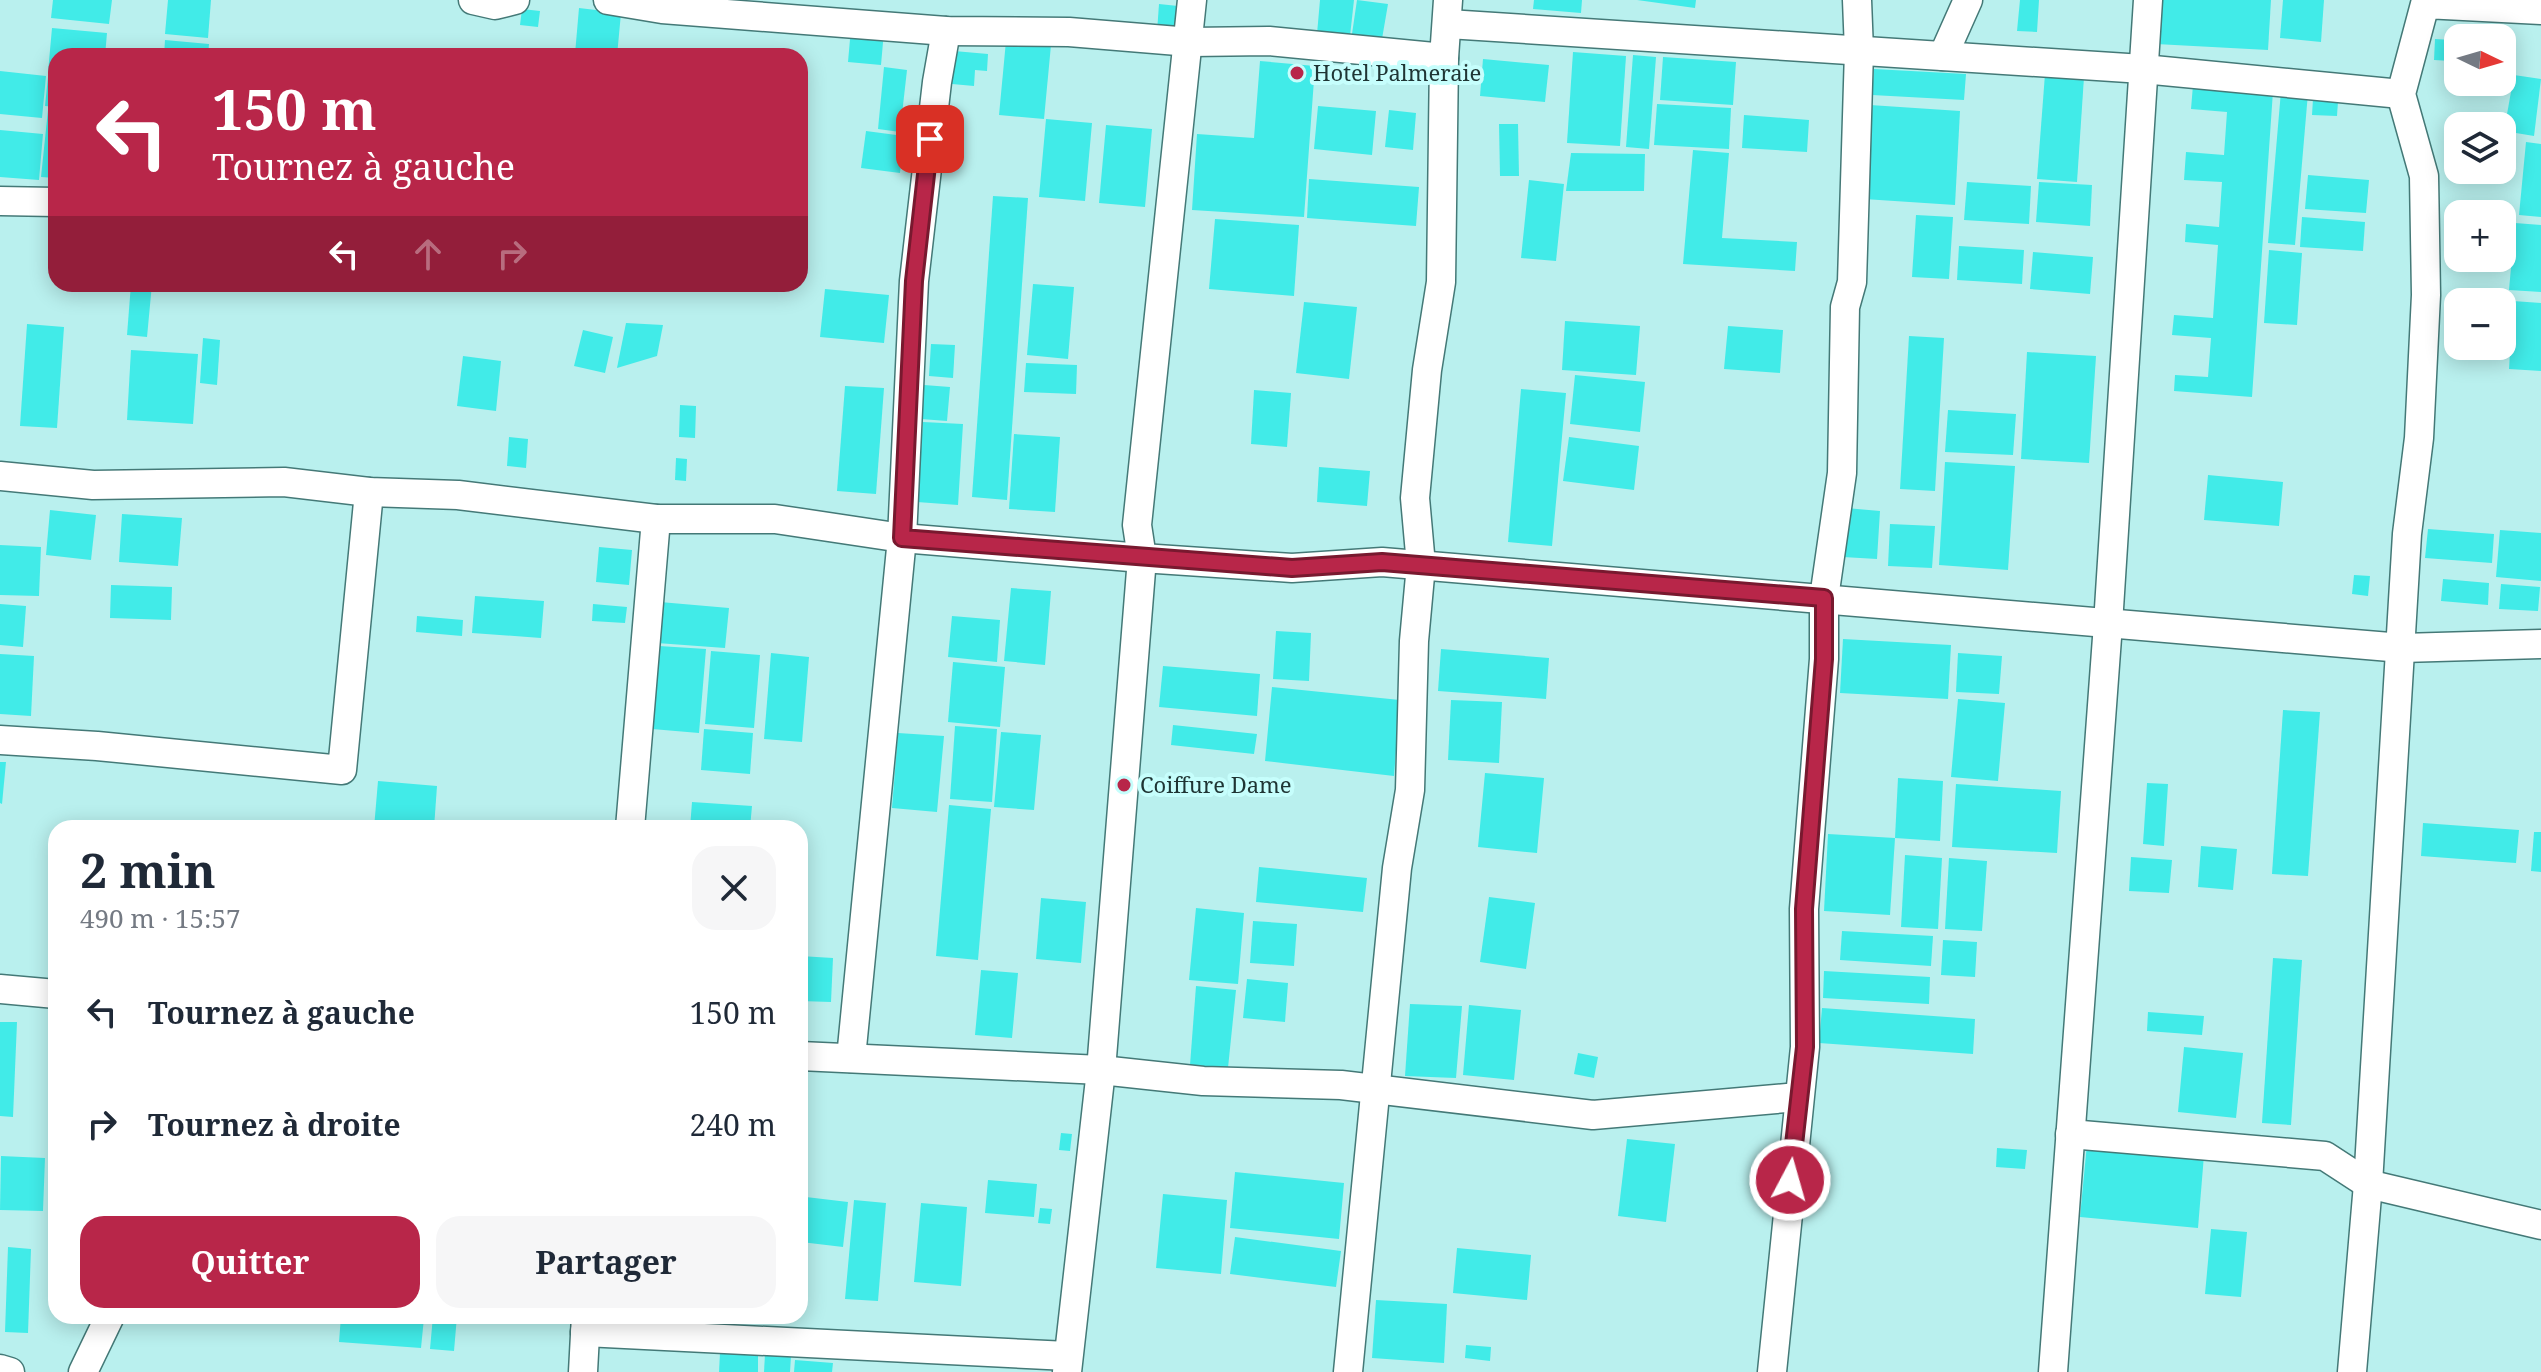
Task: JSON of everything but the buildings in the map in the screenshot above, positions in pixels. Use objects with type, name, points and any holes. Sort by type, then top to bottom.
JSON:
[{"type":"street","points":[[608,0],[662,9],[946,31],[1069,32],[1190,42],[1269,41],[1444,58]]},
{"type":"street","points":[[583,1372],[586,1324],[1068,1364],[1101,1070],[1142,558],[1137,525],[1192,0]]},
{"type":"street","points":[[1772,1372],[1805,1047],[1804,909],[1824,659],[1824,598],[1842,473],[1845,307],[1852,282],[1859,51],[1857,0]]},
{"type":"street","points":[[1943,56],[1968,0]]},
{"type":"street","points":[[2053,1372],[2108,624],[2148,0]]},
{"type":"street","points":[[2352,1372],[2368,1184],[2407,534],[2419,438],[2426,295],[2424,176],[2401,94],[2425,2],[2541,10]]},
{"type":"street","points":[[1348,1372],[1397,868],[1410,790],[1412,667],[1421,565],[1415,498],[1427,370],[1441,282],[1444,58],[1448,12],[1859,51],[2143,69],[2401,94]]},
{"type":"street","points":[[851,1058],[902,538],[914,281],[937,82],[946,31]]},
{"type":"street","points":[[0,201],[48,202]]},
{"type":"street","points":[[0,476],[93,485],[284,482],[369,492],[458,495],[656,519],[775,519],[902,538],[1142,558],[1292,568],[1382,562],[1502,575],[1824,598],[2402,648],[2541,644]]},
{"type":"street","points":[[0,740],[97,746],[342,770],[369,492]]},
{"type":"street","points":[[631,820],[656,519]]},
{"type":"street","points":[[0,989],[48,993]]},
{"type":"street","points":[[808,1056],[1101,1070],[1203,1081],[1374,1088],[1593,1115],[1798,1097]]},
{"type":"street","points":[[2070,1134],[2325,1156],[2368,1184],[2541,1225]]},
{"type":"street","points":[[83,1372],[106,1324]]},
{"type":"street","points":[[0,1369],[10,1372]]},
{"type":"place","name":"Hotel Palmeraie","points":[[1297,73]]},
{"type":"place","name":"Coiffure Dame","points":[[1124,785]]},
{"type":"route","points":[[930,139],[914,281],[902,538],[1292,568],[1382,562],[1502,575],[1824,598],[1824,659],[1816,728],[1804,909],[1805,1047],[1790,1180]]}]
